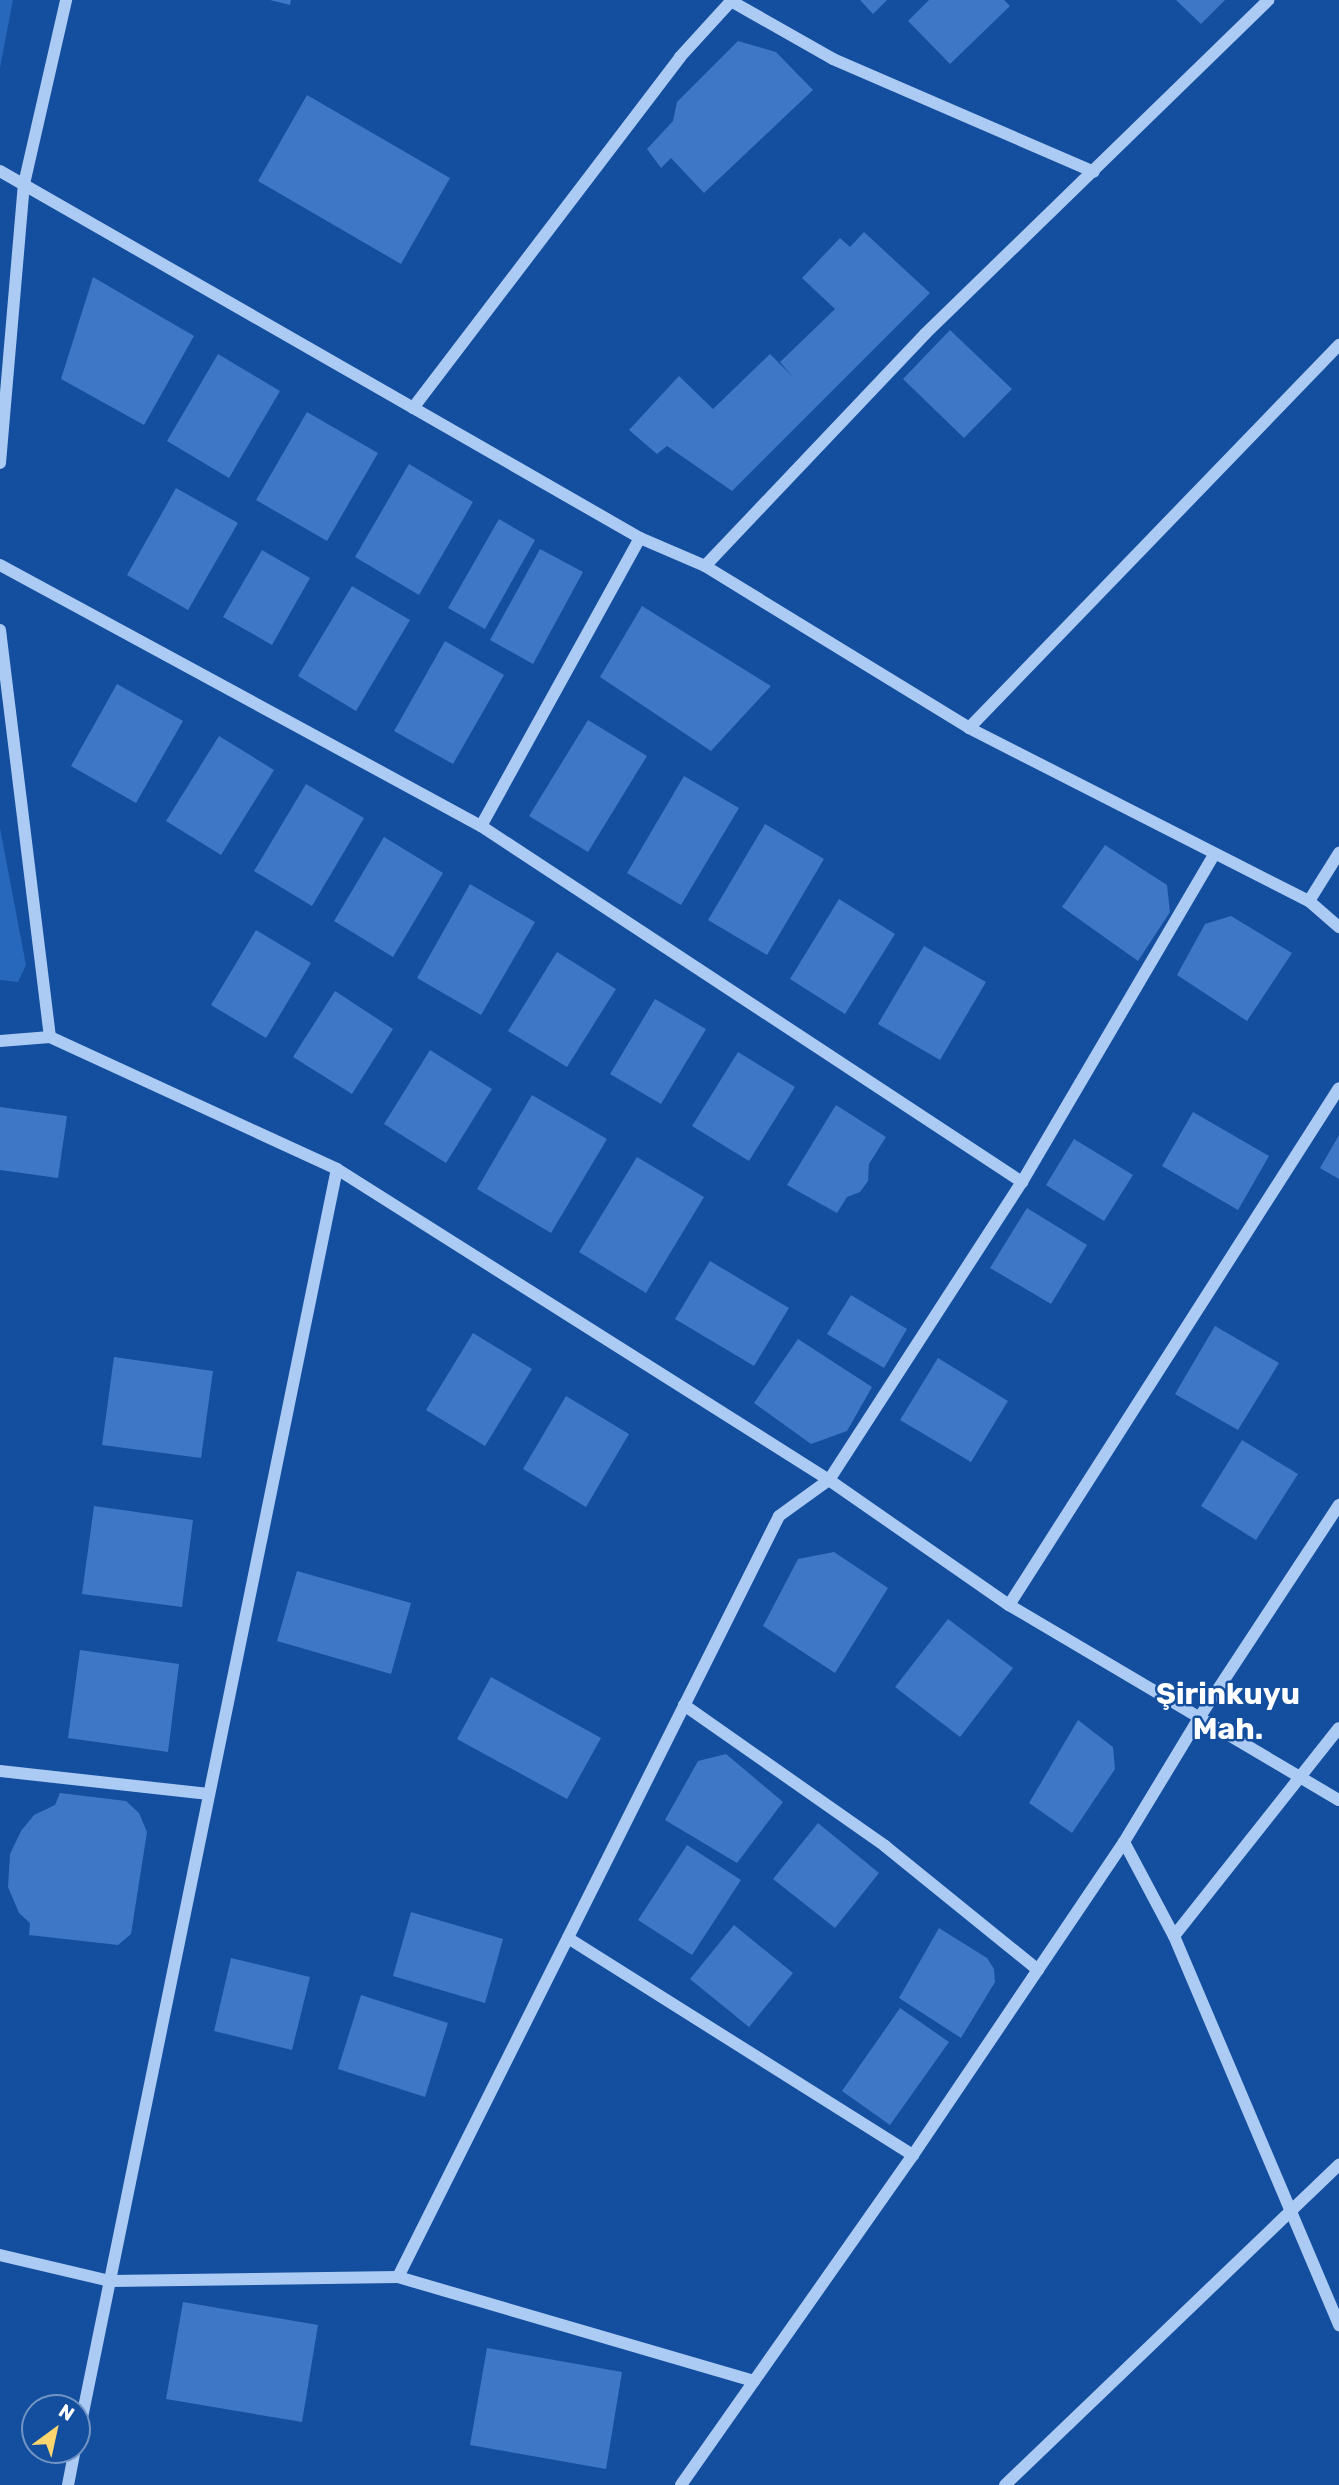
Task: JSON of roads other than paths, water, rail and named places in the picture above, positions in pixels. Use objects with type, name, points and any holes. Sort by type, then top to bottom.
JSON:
[{"type":"street","points":[[0,463],[24,184],[66,0]]},
{"type":"street","points":[[413,408],[680,57],[732,0],[833,59],[1094,173]]},
{"type":"street","points":[[705,566],[925,334],[1094,173],[1269,0]]},
{"type":"street","points":[[0,171],[640,538],[705,566],[969,728],[1213,856],[1309,901],[1339,927]]},
{"type":"street","points":[[969,728],[1339,345]]},
{"type":"street","points":[[481,826],[640,538]]},
{"type":"street","points":[[0,565],[481,826],[1022,1182]]},
{"type":"street","points":[[0,630],[50,1037]]},
{"type":"street","points":[[1309,901],[1339,853]]},
{"type":"street","points":[[398,2277],[779,1516],[829,1479],[1022,1182],[1213,856]]},
{"type":"street","points":[[0,1041],[50,1037],[337,1169],[829,1479],[1009,1605],[1199,1718],[1303,1776],[1339,1800]]},
{"type":"street","points":[[1009,1605],[1339,1088]]},
{"type":"street","points":[[87,2394],[337,1169]]},
{"type":"street","points":[[681,2485],[913,2155],[1124,1842],[1199,1718],[1339,1505]]},
{"type":"street","points":[[684,1705],[885,1846],[1038,1970]]},
{"type":"street","points":[[1174,1936],[1339,1728]]},
{"type":"street","points":[[0,1771],[209,1794]]},
{"type":"street","points":[[1124,1842],[1174,1936],[1339,2325]]},
{"type":"street","points":[[568,1938],[913,2155]]},
{"type":"street","points":[[1005,2485],[1291,2208],[1339,2165]]},
{"type":"street","points":[[0,2256],[110,2281],[398,2277],[754,2381]]},
{"type":"street","points":[[68,2485],[72,2464]]},
{"type":"district","name":"Şirinkuyu Mah.","points":[[1228,1711]]}]
